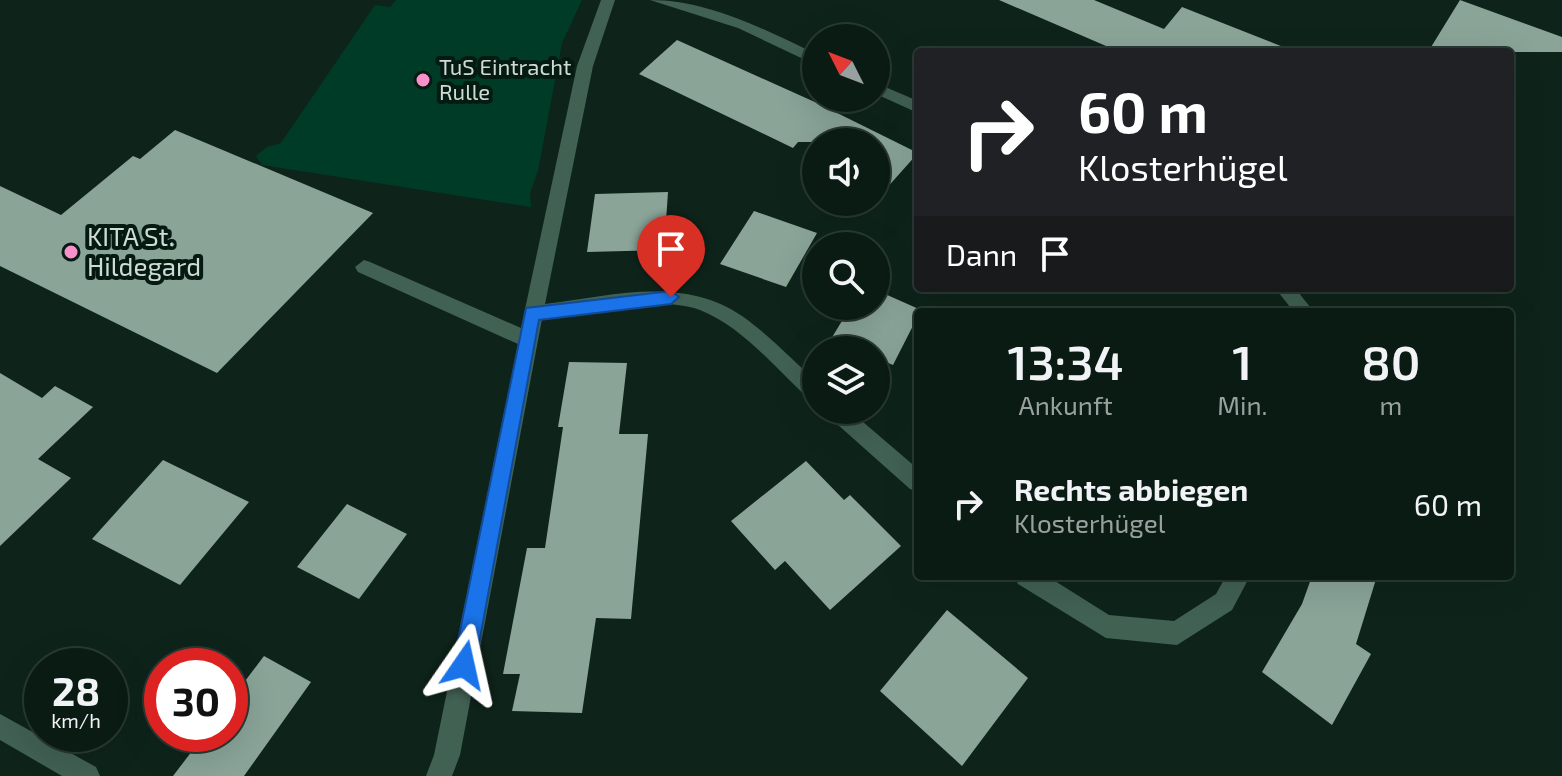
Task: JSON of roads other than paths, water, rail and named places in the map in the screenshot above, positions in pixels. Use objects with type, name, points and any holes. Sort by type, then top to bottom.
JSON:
[{"type":"street","points":[[439,776],[447,755],[532,313],[585,66],[608,0]]},
{"type":"street","points":[[657,0],[743,25],[802,53]]},
{"type":"street","points":[[890,95],[914,106]]},
{"type":"street","points":[[364,267],[527,339]]},
{"type":"street","points":[[1288,292],[1302,308]]},
{"type":"street","points":[[532,313],[671,297],[703,303],[731,319],[802,381]]},
{"type":"street","points":[[851,424],[914,479]]},
{"type":"street","points":[[1032,580],[1106,626],[1177,633],[1224,602],[1237,580]]},
{"type":"street","points":[[0,726],[87,776]]},
{"type":"place","name":"TuS Eintracht Rulle","points":[[423,80]]},
{"type":"place","name":"KITA St. Hildegard","points":[[71,252]]}]
